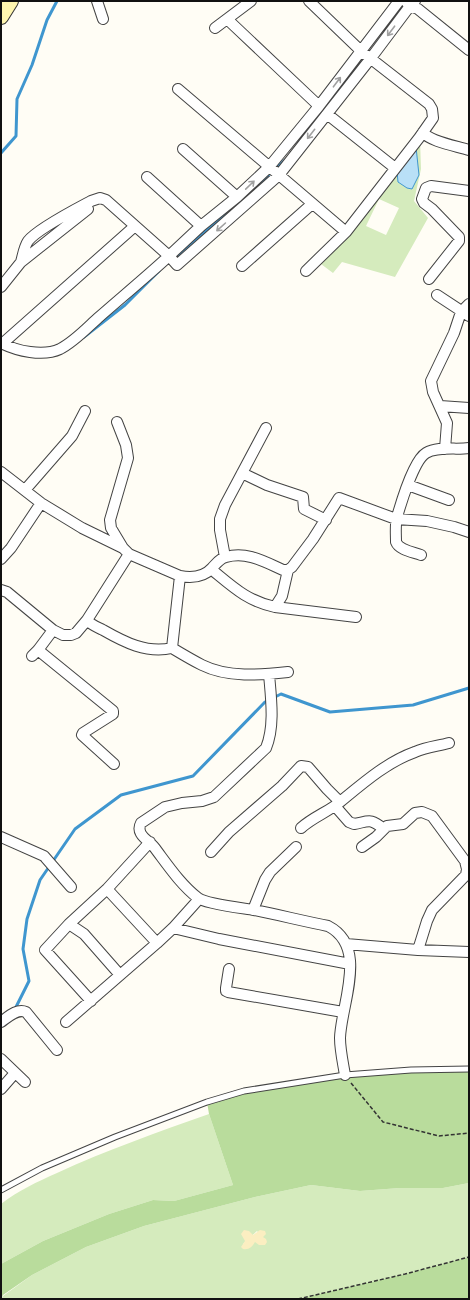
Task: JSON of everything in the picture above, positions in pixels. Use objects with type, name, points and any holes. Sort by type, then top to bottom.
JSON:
[{"type":"main road","points":[[1,17],[11,1]]},
{"type":"street","points":[[97,1],[104,19]]},
{"type":"street","points":[[215,28],[251,1]]},
{"type":"street","points":[[306,271],[346,232],[432,120],[432,109],[429,104],[366,54],[309,1]]},
{"type":"street","points":[[2,343],[32,352],[44,352],[60,349],[172,259],[201,226],[237,197],[274,171],[319,106],[410,3],[469,50]]},
{"type":"street","points":[[227,19],[319,106]]},
{"type":"street","points":[[1,287],[21,262],[100,198],[106,200],[178,265],[274,171],[327,114],[366,54]]},
{"type":"street","points":[[178,89],[346,232]]},
{"type":"street","points":[[327,114],[395,168]]},
{"type":"street","points":[[424,132],[432,140],[469,150]]},
{"type":"street","points":[[183,149],[237,197]]},
{"type":"street","points":[[147,177],[201,226]]},
{"type":"street","points":[[429,279],[459,241],[459,237],[432,209],[424,203],[422,199],[426,188],[431,186],[469,191]]},
{"type":"street","points":[[242,266],[312,204]]},
{"type":"street","points":[[2,343],[135,226]]},
{"type":"street","points":[[437,295],[465,314]]},
{"type":"street","points":[[445,449],[447,423],[433,392],[431,381],[469,304]]},
{"type":"street","points":[[440,406],[469,408]]},
{"type":"street","points":[[25,490],[72,436],[85,411]]},
{"type":"street","points":[[117,422],[126,445],[128,458],[110,520],[112,528],[126,551]]},
{"type":"street","points":[[225,557],[220,530],[220,519],[225,505],[266,428]]},
{"type":"street","points":[[421,555],[396,545],[396,519],[416,467],[425,453],[436,449],[469,448]]},
{"type":"street","points":[[1,472],[42,503],[82,528],[126,551],[180,576],[194,577],[207,572],[225,557],[240,555],[252,556],[283,570],[288,570]]},
{"type":"street","points":[[242,473],[267,485],[303,497],[304,509],[326,520]]},
{"type":"street","points":[[408,485],[450,500]]},
{"type":"street","points":[[275,607],[282,596],[288,570],[302,554],[326,520],[339,498],[396,519],[427,521],[454,526],[469,532]]},
{"type":"street","points":[[1,559],[11,548],[42,503]]},
{"type":"street","points":[[1,590],[7,592],[53,630],[63,635],[71,635],[76,633],[87,620],[126,551]]},
{"type":"street","points":[[211,569],[242,594],[257,602],[275,607],[356,617]]},
{"type":"street","points":[[172,648],[180,576]]},
{"type":"street","points":[[87,620],[116,638],[138,647],[163,650],[172,648],[214,670],[233,674],[269,674],[288,672]]},
{"type":"street","points":[[53,630],[35,653],[113,711],[113,714],[82,733],[82,735],[114,764]]},
{"type":"street","points":[[269,674],[271,704],[270,738],[266,748],[214,797],[202,801],[182,803],[165,807],[141,823],[139,827],[140,833],[150,842],[179,880],[199,899],[328,926],[340,935],[346,944],[350,964],[349,989],[343,1012],[340,1039],[344,1075]]},
{"type":"street","points":[[301,828],[309,820],[337,804],[373,775],[406,756],[417,751],[449,743]]},
{"type":"street","points":[[211,852],[229,832],[282,786],[302,766],[308,767],[327,790],[349,822],[354,824],[375,821],[384,829]]},
{"type":"street","points":[[362,847],[390,825],[403,824],[415,813],[422,812],[432,816],[465,861],[468,869],[466,875],[463,880],[432,910],[418,950]]},
{"type":"street","points":[[1,837],[44,856],[71,887]]},
{"type":"street","points":[[91,1000],[45,950],[69,924],[107,889],[150,842]]},
{"type":"street","points":[[253,910],[265,880],[270,872],[296,847]]},
{"type":"street","points":[[107,889],[157,943]]},
{"type":"street","points":[[66,1022],[157,943],[173,928],[199,899]]},
{"type":"street","points":[[69,924],[84,934],[120,975]]},
{"type":"street","points":[[173,928],[219,939],[350,964]]},
{"type":"street","points":[[346,944],[418,950],[469,952]]},
{"type":"street","points":[[229,969],[226,988],[226,991],[228,992],[343,1012]]},
{"type":"street","points":[[1,1022],[22,1010],[26,1012],[57,1050]]},
{"type":"street","points":[[1,1059],[25,1082]]},
{"type":"street","points":[[1,1089],[15,1073]]},
{"type":"lane","points":[[1,1190],[42,1168],[115,1137],[207,1102],[244,1091],[344,1075],[411,1070],[469,1069]]},
{"type":"path","points":[[344,1075],[383,1122],[438,1136],[469,1133]]},
{"type":"path","points":[[298,1299],[405,1274],[469,1257]]},
{"type":"green space","points":[[420,139],[421,169],[414,201],[428,218],[395,277],[342,262],[333,273],[321,264],[372,204]],"holes":[[[379,199],[399,208],[386,235],[366,226]]]},
{"type":"green space","points":[[469,1069],[469,1183],[443,1188],[400,1188],[360,1191],[311,1185],[255,1197],[144,1226],[86,1247],[32,1275],[3,1295],[1,1299],[1,1264],[43,1241],[109,1214],[153,1200],[174,1201],[233,1185],[209,1114],[207,1102],[244,1091],[345,1075]]},
{"type":"green space","points":[[209,1114],[233,1185],[174,1201],[153,1200],[109,1214],[43,1241],[1,1264],[1,1204],[21,1190],[76,1165]]},
{"type":"green space","points":[[469,1183],[469,1257],[405,1274],[298,1299],[1,1299],[32,1275],[86,1247],[144,1226],[255,1197],[311,1185],[360,1191],[400,1188],[443,1188]],"holes":[[[257,1231],[262,1237],[254,1242],[243,1244]]]},
{"type":"green space","points":[[469,1257],[469,1299],[298,1299],[405,1274]]},
{"type":"sand","points":[[244,1230],[249,1231],[253,1235],[260,1230],[265,1231],[266,1234],[263,1237],[267,1242],[265,1245],[259,1245],[255,1242],[250,1248],[243,1249],[241,1247],[245,1241],[241,1234]]},
{"type":"water","points":[[416,147],[419,175],[412,189],[407,188],[398,182],[397,171]]},
{"type":"waterway","points":[[1,153],[16,136],[17,99],[32,65],[47,20],[57,1]]},
{"type":"waterway","points":[[303,136],[352,70]]},
{"type":"waterway","points":[[245,196],[285,160]]},
{"type":"waterway","points":[[174,258],[227,212]]},
{"type":"waterway","points":[[84,337],[125,305],[159,271]]},
{"type":"waterway","points":[[15,1009],[29,981],[23,949],[27,919],[40,880],[75,829],[121,795],[193,776],[265,702],[281,694],[330,712],[413,705],[469,688]]}]
